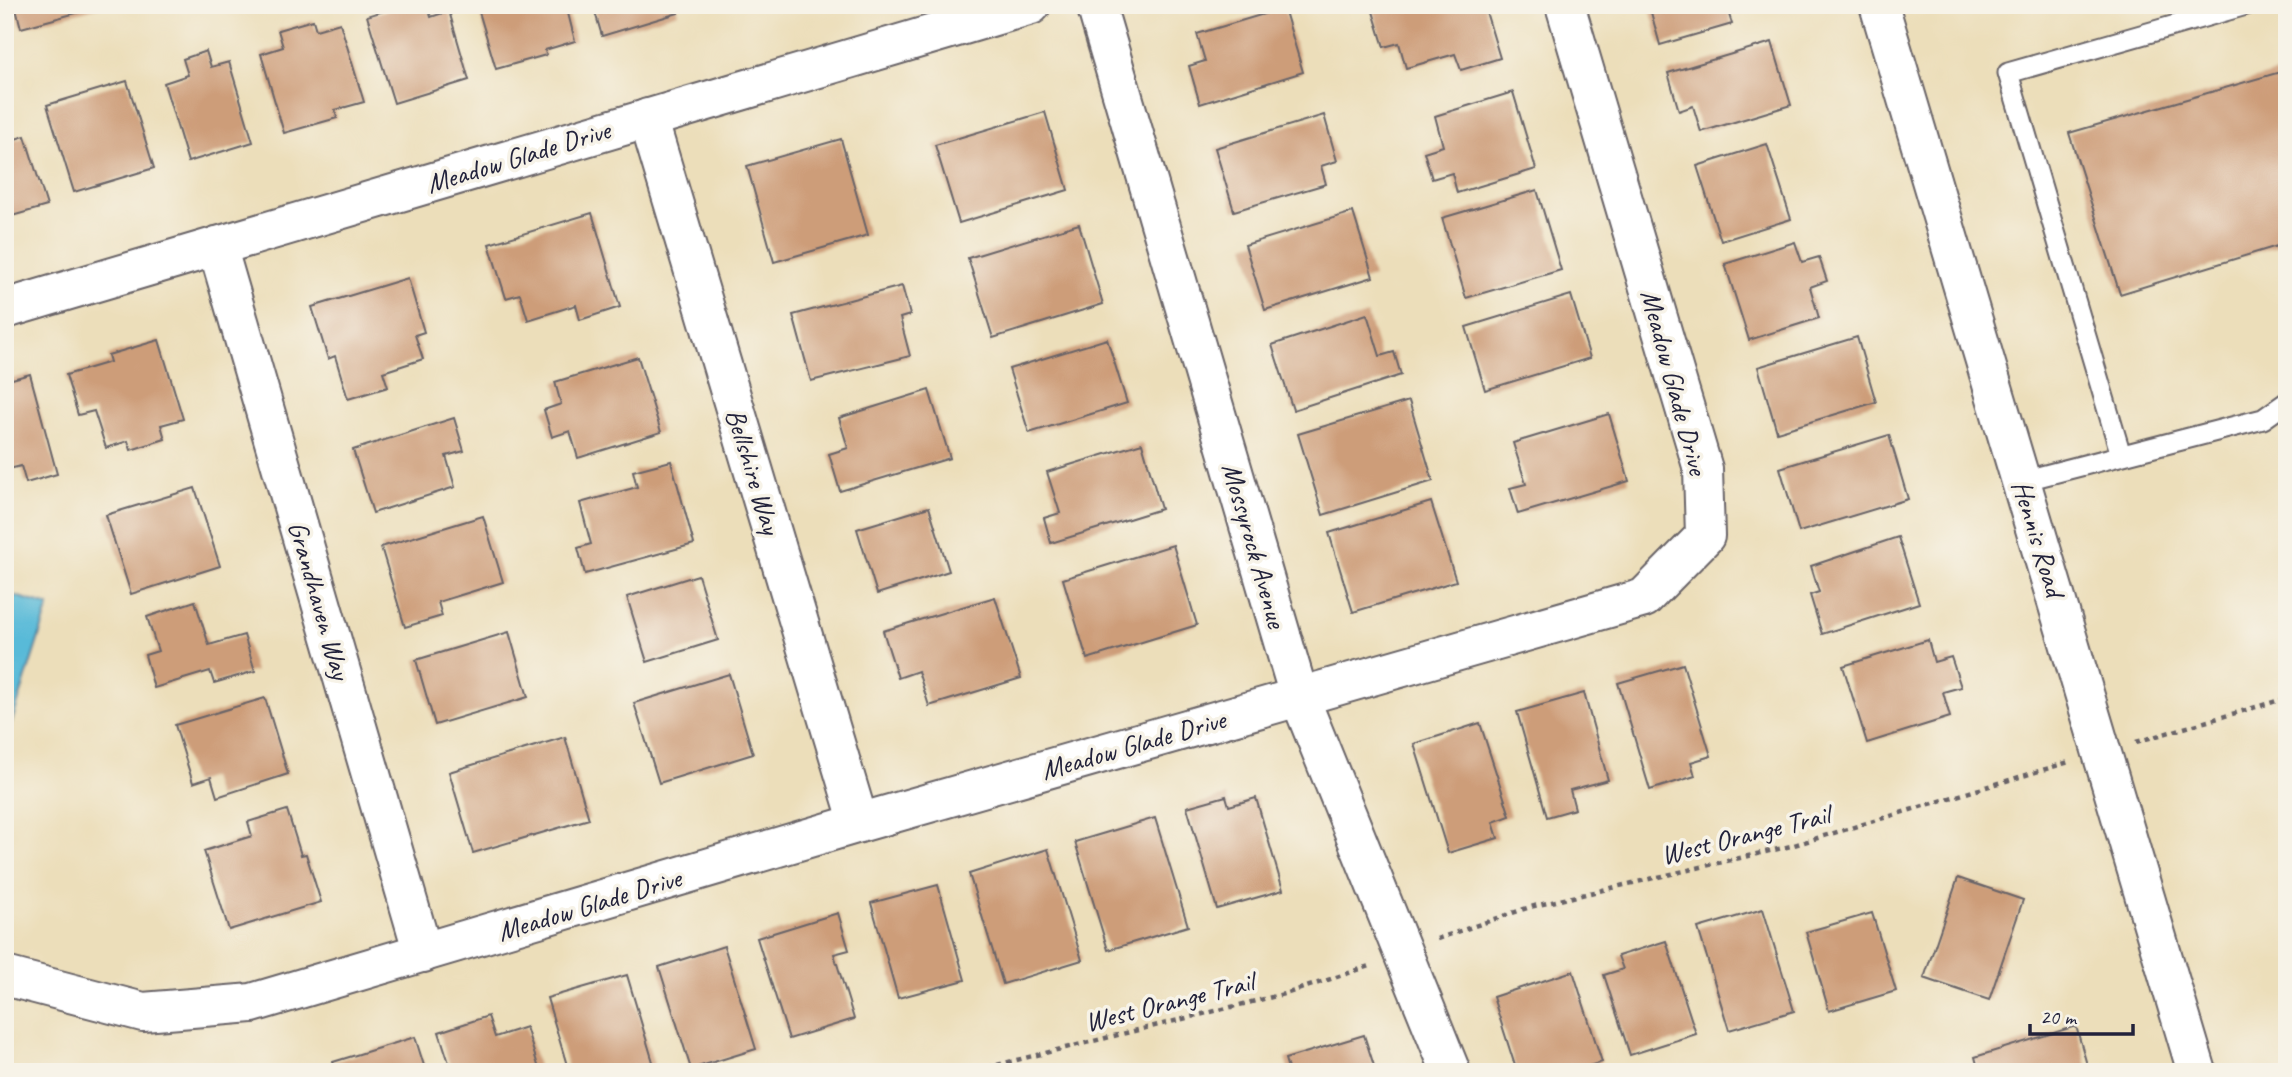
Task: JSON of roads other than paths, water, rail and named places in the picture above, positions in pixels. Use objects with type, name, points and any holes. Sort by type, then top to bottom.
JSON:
[{"type":"street","name":"Meadow Glade Drive","points":[[5,309],[1031,5]]},
{"type":"street","name":"Mossyrock Avenue","points":[[1096,5],[1299,696],[1451,1072]]},
{"type":"street","name":"Meadow Glade Drive","points":[[5,976],[143,1012],[252,1003],[859,823],[1644,598],[1705,536],[1703,469],[1565,5]]},
{"type":"street","name":"Hennis Road","points":[[1879,5],[2197,1072]]},
{"type":"street","name":"Bellshire Way","points":[[648,118],[859,823]]},
{"type":"street","name":"Grandhaven Way","points":[[217,246],[423,953]]},
{"type":"lane","points":[[2121,455],[2008,74],[2246,5]]},
{"type":"lane","points":[[2022,481],[2263,419],[2287,402]]},
{"type":"water","points":[[5,593],[49,606],[7,737],[5,736]]}]
